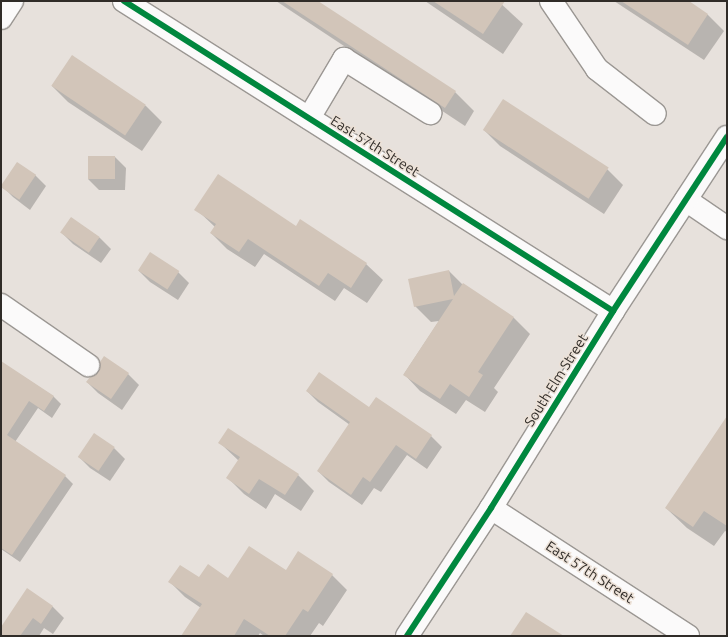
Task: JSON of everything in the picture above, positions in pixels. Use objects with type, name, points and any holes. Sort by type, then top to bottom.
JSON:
[{"type":"street","points":[[1,18],[12,1]]},
{"type":"street","name":"East 57th Street","points":[[124,1],[613,311]]},
{"type":"street","points":[[551,1],[597,69],[655,114]]},
{"type":"street","points":[[308,118],[344,59],[430,113]]},
{"type":"street","name":"South Elm Street","points":[[407,636],[491,508],[613,311],[727,137]]},
{"type":"street","points":[[686,200],[727,228]]},
{"type":"street","points":[[1,305],[88,365]]},
{"type":"street","name":"East 57th Street","points":[[491,508],[688,636]]},
{"type":"building","points":[[282,1],[318,1],[456,91],[445,108]]},
{"type":"building","points":[[433,1],[505,1],[483,34]]},
{"type":"building","points":[[621,1],[689,1],[708,14],[688,45]]},
{"type":"building","points":[[72,55],[146,105],[125,135],[51,86]]},
{"type":"building","points":[[503,99],[609,168],[589,199],[483,130]]},
{"type":"building","points":[[88,156],[115,156],[115,179],[88,179]]},
{"type":"building","points":[[17,162],[36,175],[19,200],[1,187]]},
{"type":"building","points":[[218,174],[296,226],[300,219],[367,263],[351,288],[328,273],[319,286],[248,239],[239,252],[210,233],[216,224],[194,210]]},
{"type":"building","points":[[71,217],[100,237],[89,253],[60,233]]},
{"type":"building","points":[[150,252],[179,271],[167,290],[138,270]]},
{"type":"building","points":[[449,270],[454,296],[463,283],[514,317],[478,372],[483,375],[469,397],[450,384],[440,399],[403,375],[453,299],[414,307],[408,279]]},
{"type":"building","points":[[104,356],[129,373],[111,399],[86,382],[90,377],[98,372],[100,362]]},
{"type":"building","points":[[1,361],[54,396],[44,411],[29,401],[7,435],[66,475],[12,555],[1,548]]},
{"type":"building","points":[[319,372],[369,407],[376,397],[432,435],[416,459],[396,445],[370,482],[363,477],[351,495],[317,471],[350,422],[306,391]]},
{"type":"building","points":[[727,416],[727,526],[704,511],[693,527],[665,508]]},
{"type":"building","points":[[228,428],[299,474],[285,495],[259,479],[249,494],[226,478],[240,457],[218,443]]},
{"type":"building","points":[[94,433],[115,447],[99,471],[78,457]]},
{"type":"building","points":[[249,546],[286,570],[298,551],[333,574],[308,612],[303,609],[285,636],[270,636],[244,619],[234,636],[181,636],[202,604],[168,582],[180,565],[199,577],[208,564],[228,578]]},
{"type":"building","points":[[27,588],[53,606],[41,624],[33,618],[20,636],[1,636],[1,627]]},
{"type":"building","points":[[526,612],[564,636],[510,636]]},
{"type":"cycle path","points":[[124,1],[613,311]]},
{"type":"cycle path","points":[[407,636],[491,508],[613,311],[727,137]]}]
